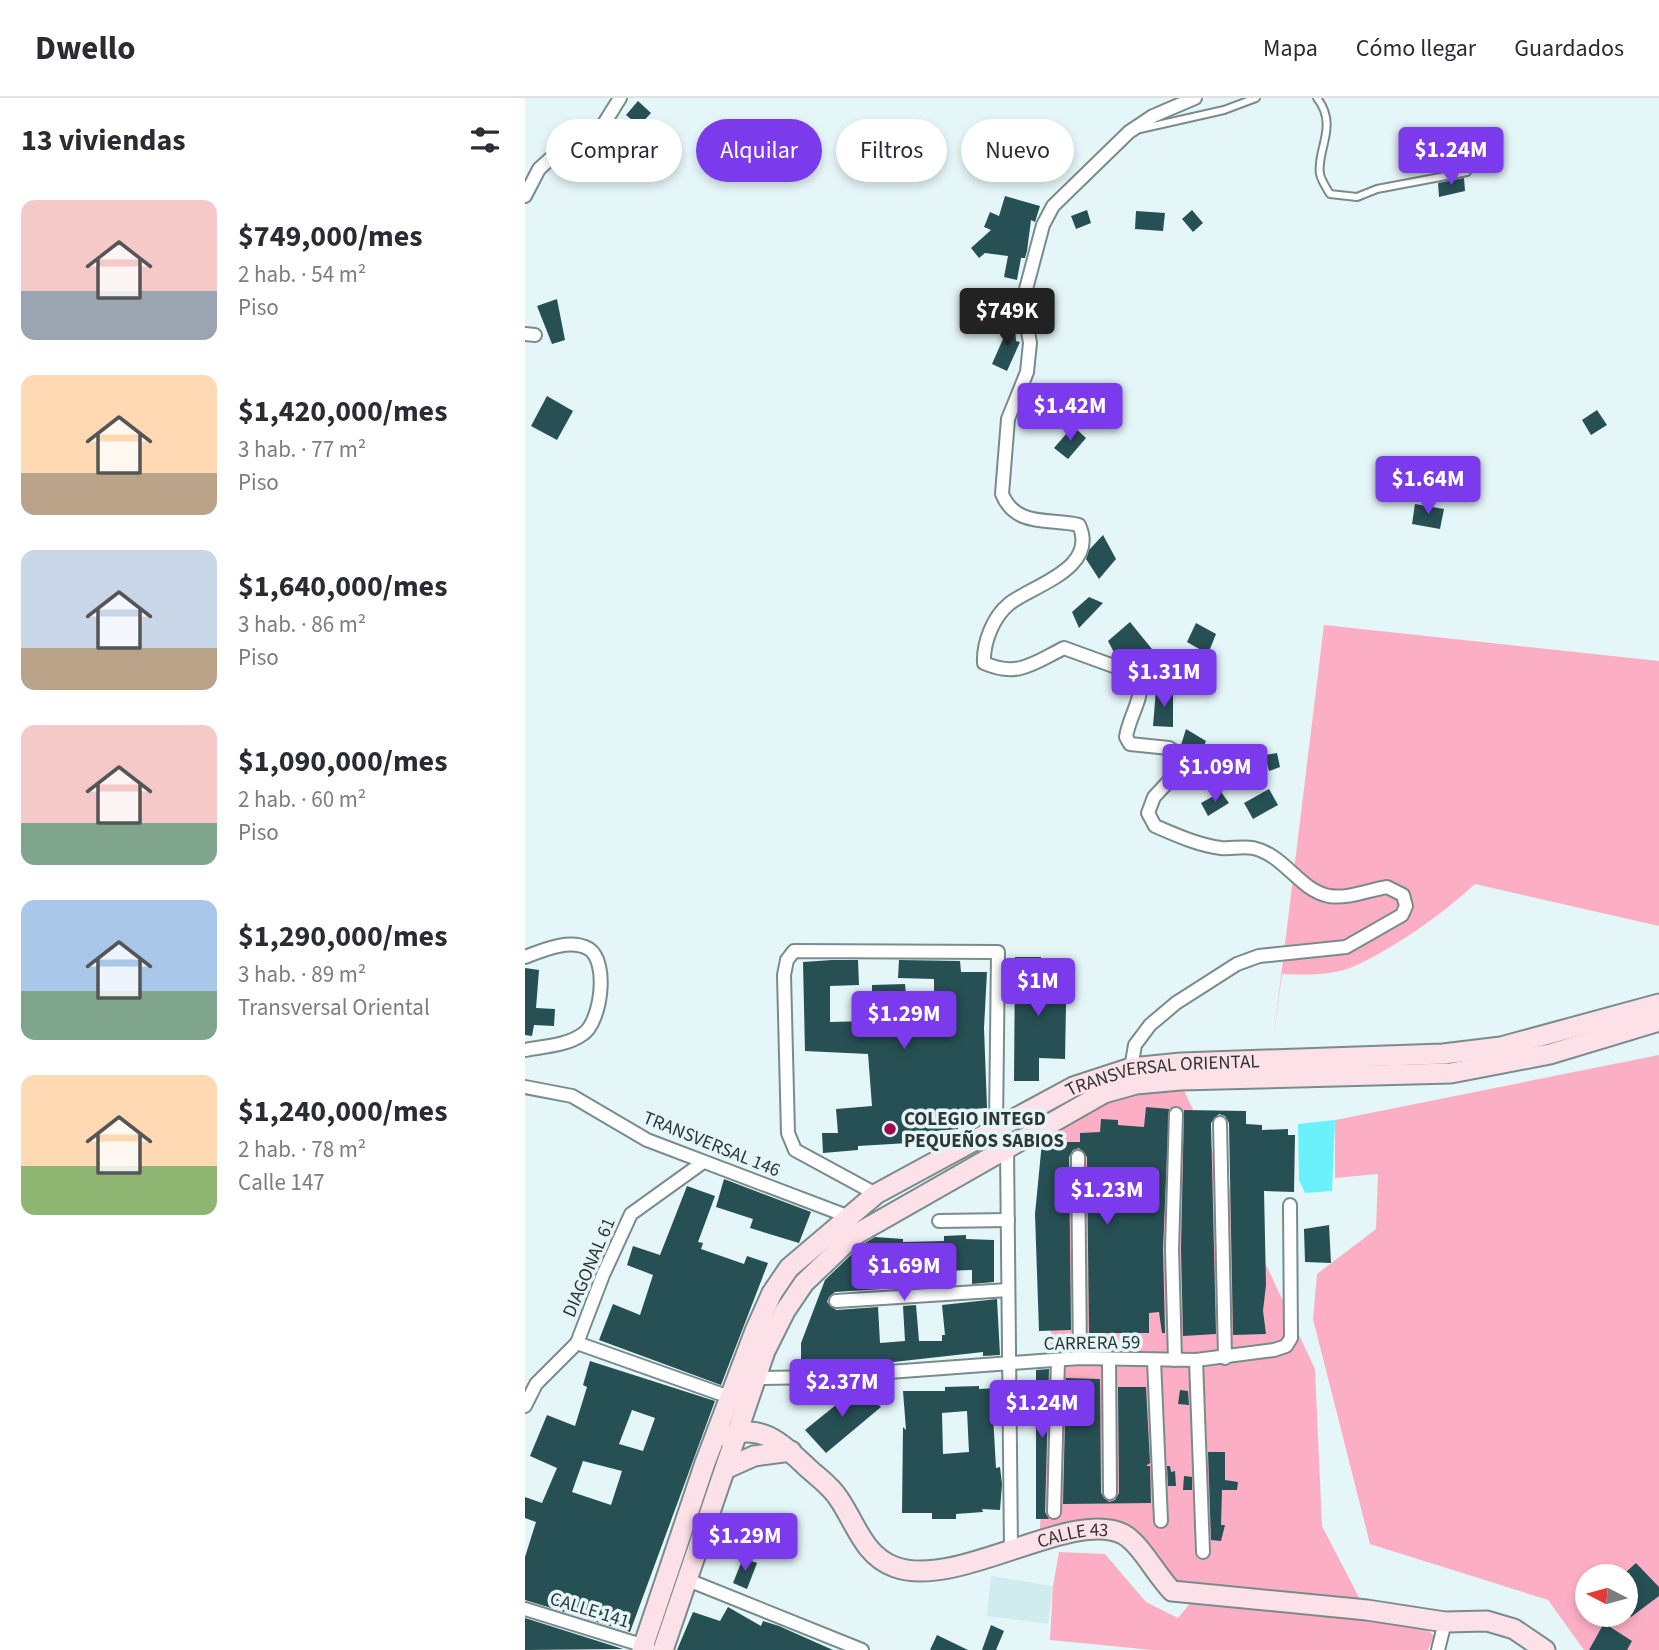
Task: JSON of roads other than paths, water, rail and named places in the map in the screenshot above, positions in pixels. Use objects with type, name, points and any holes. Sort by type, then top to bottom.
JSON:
[{"type":"main road","name":"TRANSVERSAL ORIENTAL","points":[[652,1649],[688,1580],[738,1432],[738,1400],[772,1293],[789,1268],[876,1194],[1073,1087],[1131,1068],[1181,1063],[1443,1054],[1500,1046],[1659,1004]]},
{"type":"main road","name":"TRANSVERSAL ORIENTAL","points":[[652,1649],[711,1448],[738,1400],[756,1378],[765,1351],[785,1311],[828,1257],[876,1221],[1104,1093],[1136,1084],[1180,1080],[1451,1073],[1551,1054],[1659,1021]]},
{"type":"main road","name":"CALLE 43","points":[[738,1432],[762,1433],[791,1451],[832,1490],[869,1550],[883,1563],[900,1569],[918,1570],[963,1564],[1076,1531],[1109,1528],[1126,1536],[1172,1591],[1367,1610],[1445,1622],[1487,1621],[1514,1629],[1545,1650]]},
{"type":"main road","points":[[711,1448],[738,1432]]},
{"type":"main road","points":[[725,1469],[754,1456],[791,1451]]},
{"type":"street","points":[[525,196],[539,169],[550,159],[572,151],[591,139],[620,98]]},
{"type":"street","points":[[1131,1068],[1135,1045],[1150,1025],[1176,1003],[1237,964],[1259,956],[1346,947],[1402,915],[1406,906],[1403,895],[1387,887],[1357,894],[1330,896],[1314,890],[1273,855],[1252,848],[1222,848],[1200,844],[1155,826],[1149,813],[1154,797],[1183,766],[1184,758],[1169,748],[1130,744],[1126,737],[1127,727],[1137,710],[1140,682],[1119,668],[1064,648],[1019,671],[999,670],[984,663],[983,649],[1002,611],[1012,601],[1056,578],[1079,552],[1082,538],[1079,525],[1026,519],[1007,505],[1002,494],[1008,419],[1027,372],[1030,343],[1024,309],[1026,289],[1043,225],[1053,206],[1129,132],[1153,116],[1195,98]]},
{"type":"street","points":[[525,957],[552,947],[575,945],[589,950],[599,961],[601,987],[593,1021],[586,1033],[566,1043],[525,1050]]},
{"type":"street","points":[[876,1194],[795,1150],[788,1133],[785,975],[787,960],[794,951],[998,953],[996,1127]]},
{"type":"street","name":"TRANSVERSAL 146","points":[[525,1087],[572,1096],[647,1140],[847,1216]]},
{"type":"street","points":[[1175,1360],[1173,1249],[1176,1114]]},
{"type":"street","points":[[1220,1123],[1225,1358]]},
{"type":"street","points":[[1007,1146],[1011,1551]]},
{"type":"street","points":[[1078,1157],[1080,1359]]},
{"type":"street","name":"DIAGONAL 61","points":[[526,1404],[536,1384],[577,1343],[603,1275],[631,1214],[702,1163]]},
{"type":"street","name":"CARRERA 59","points":[[756,1378],[1080,1359],[1196,1360],[1274,1350],[1286,1346],[1291,1338],[1290,1205]]},
{"type":"street","points":[[939,1221],[1008,1220]]},
{"type":"street","points":[[836,1301],[1009,1290]]},
{"type":"street","points":[[577,1343],[738,1400]]},
{"type":"street","points":[[1109,1359],[1110,1493]]},
{"type":"street","points":[[1054,1512],[1058,1360]]},
{"type":"street","points":[[1154,1360],[1161,1521]]},
{"type":"street","points":[[1196,1360],[1203,1552]]},
{"type":"street","points":[[688,1580],[862,1650]]},
{"type":"street","name":"CALLE 141","points":[[525,1609],[652,1649]]},
{"type":"street","points":[[1438,1650],[1445,1622]]},
{"type":"lane","points":[[1129,132],[1224,110],[1256,98]]},
{"type":"lane","points":[[1317,98],[1322,105],[1327,136],[1320,174],[1330,194],[1357,197],[1377,189],[1467,172]]},
{"type":"water","points":[[1335,1120],[1332,1191],[1305,1193],[1299,1180],[1298,1124]]},
{"type":"place","name":"COLEGIO INTEGD PEQUEÑOS SABIOS","points":[[890,1129]]}]
